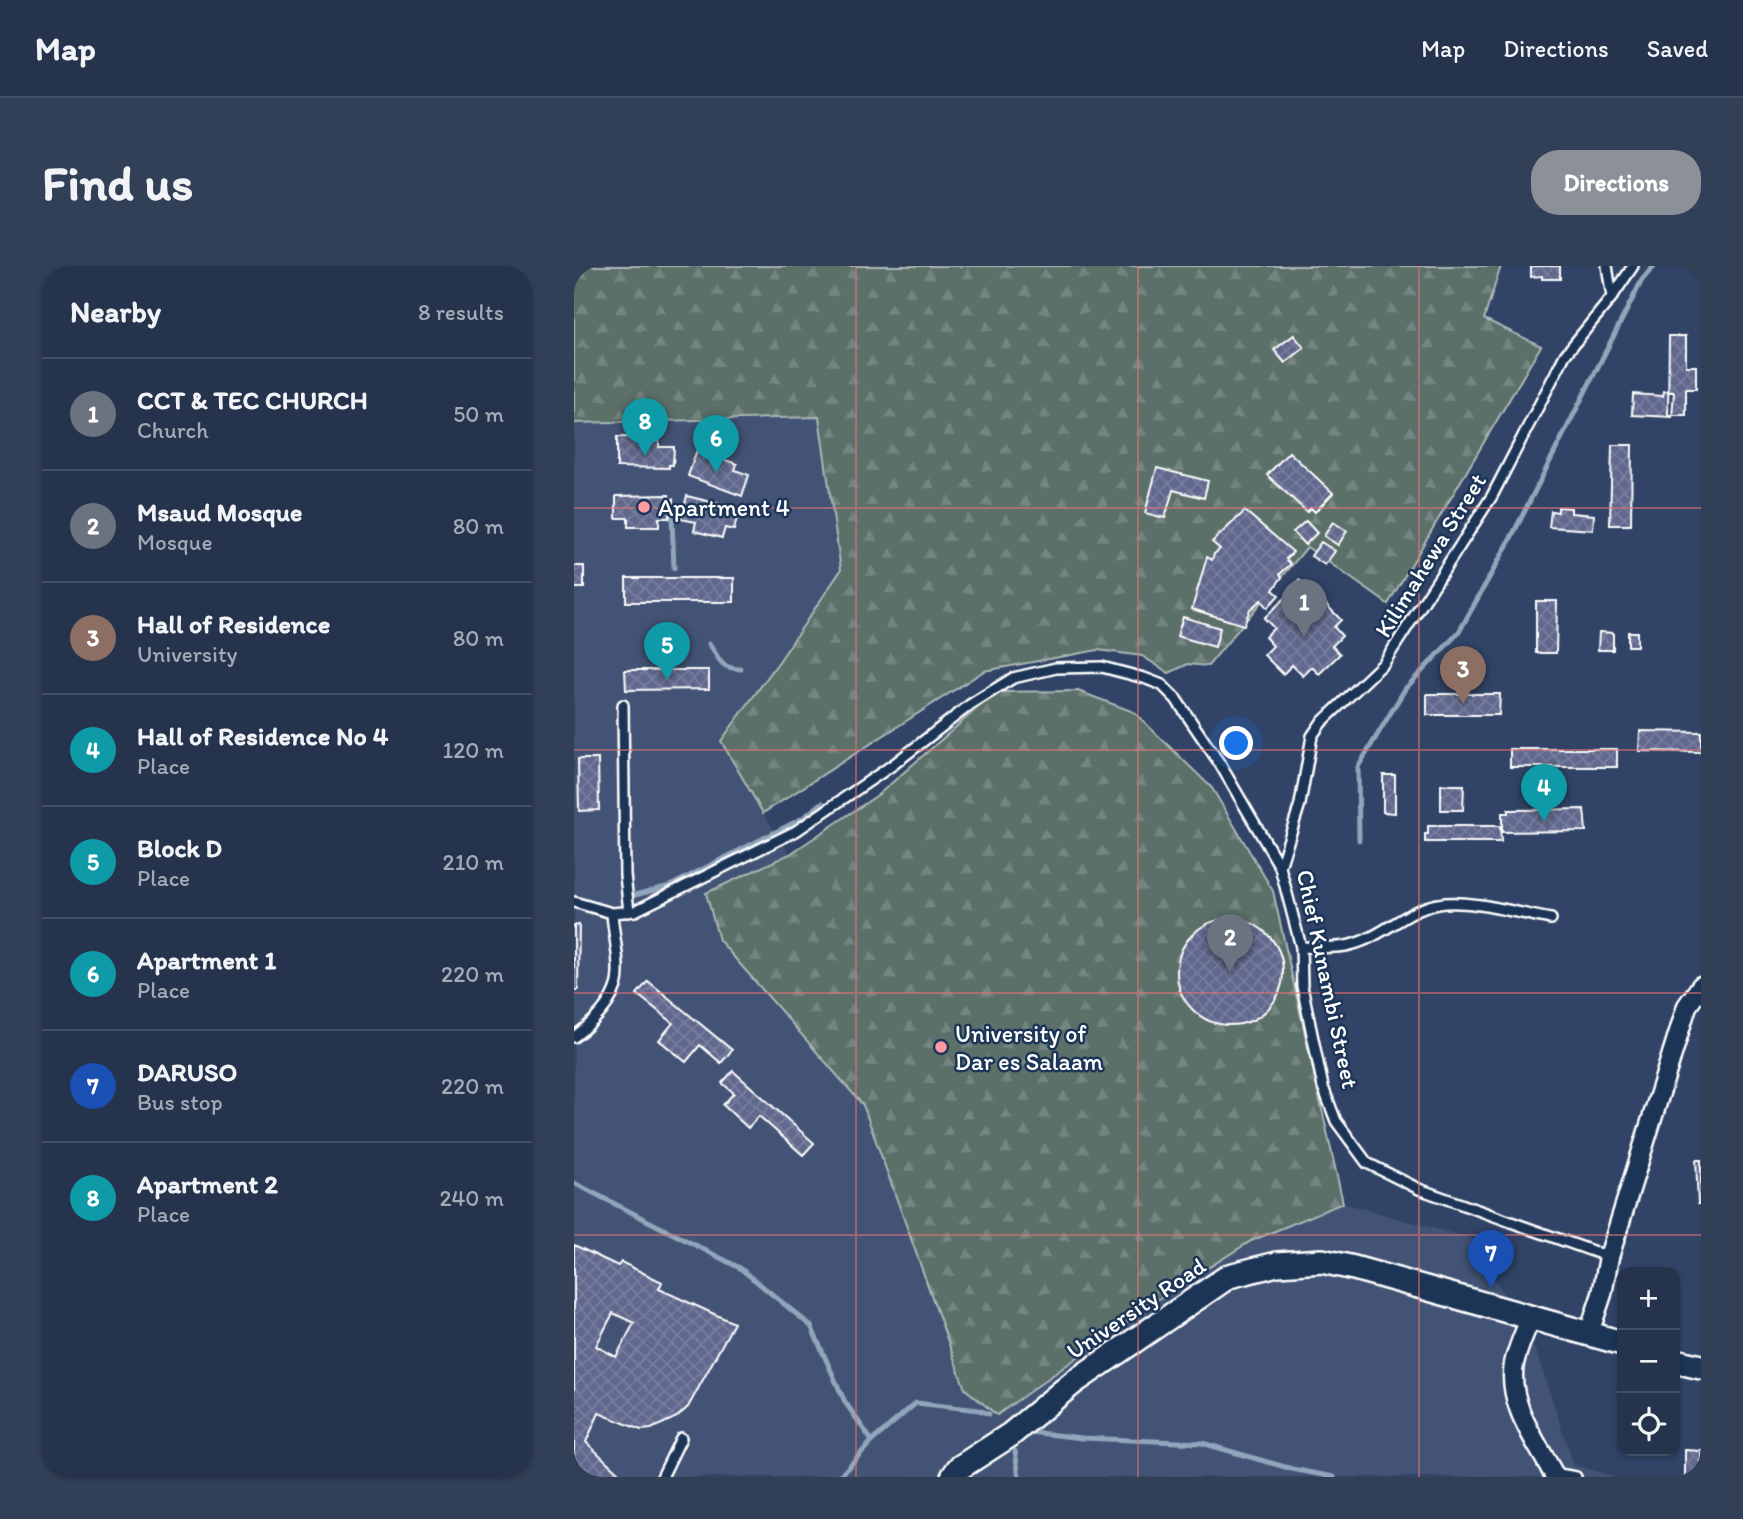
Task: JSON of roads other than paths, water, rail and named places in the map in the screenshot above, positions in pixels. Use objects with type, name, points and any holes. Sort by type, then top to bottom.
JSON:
[{"type":"street","points":[[1588,1333],[1687,1006],[1701,986]]},
{"type":"street","name":"University Road","points":[[953,1477],[959,1468],[1010,1435],[1074,1382],[1229,1276],[1276,1264],[1322,1261],[1617,1342]]},
{"type":"street","points":[[1531,1317],[1515,1362],[1514,1389],[1525,1421],[1554,1475]]},
{"type":"street","points":[[1680,1362],[1701,1367]]},
{"type":"lane","points":[[1607,266],[1612,297]]},
{"type":"lane","name":"Kilimahewa Street","points":[[1280,867],[1300,804],[1312,736],[1321,723],[1384,663],[1492,496],[1564,355],[1612,297],[1633,266]]},
{"type":"lane","name":"Chief Kunambi Street","points":[[574,902],[612,913],[635,911],[796,831],[894,764],[971,704],[1013,678],[1056,667],[1102,667],[1144,678],[1162,685],[1176,699],[1220,764],[1280,867],[1301,947],[1302,986],[1323,1087],[1336,1121],[1367,1163],[1419,1189],[1609,1257]]},
{"type":"lane","points":[[623,705],[625,875],[629,912]]},
{"type":"lane","points":[[1301,947],[1349,946],[1380,932],[1416,909],[1441,903],[1476,904],[1551,919]]},
{"type":"lane","points":[[574,1037],[597,1017],[616,986],[618,973],[612,913]]},
{"type":"lane","points":[[662,1477],[681,1438]]},
{"type":"lane","points":[[1554,1475],[1576,1477]]},
{"type":"waterway","points":[[1359,840],[1358,767],[1405,689],[1459,632],[1510,540],[1642,280],[1654,266]]},
{"type":"waterway","points":[[672,518],[674,568]]},
{"type":"waterway","points":[[709,644],[724,665],[741,669]]},
{"type":"waterway","points":[[631,896],[670,886],[803,818],[822,803]]},
{"type":"waterway","points":[[574,1183],[740,1268],[811,1326],[845,1402],[872,1441]]},
{"type":"waterway","points":[[834,1477],[841,1475],[872,1441],[916,1403],[979,1410],[989,1414]]},
{"type":"waterway","points":[[1029,1432],[1082,1438],[1202,1443],[1292,1469],[1334,1477]]},
{"type":"waterway","points":[[1015,1451],[1019,1477]]},
{"type":"place","name":"Apartment 2","points":[[645,456]]},
{"type":"place","name":"Apartment 1","points":[[716,473]]},
{"type":"place","name":"Apartment 4","points":[[644,507]]},
{"type":"place","name":"CCT & TEC CHURCH","points":[[1304,637]]},
{"type":"place","name":"Block D","points":[[667,680]]},
{"type":"place","name":"Hall of Residence","points":[[1463,704]]},
{"type":"place","name":"Hall of Residence No 4","points":[[1544,822]]},
{"type":"place","name":"Msaud Mosque","points":[[1230,972]]},
{"type":"place","name":"University of Dar es Salaam","points":[[941,1047]]},
{"type":"place","name":"DARUSO","points":[[1491,1288]]}]
